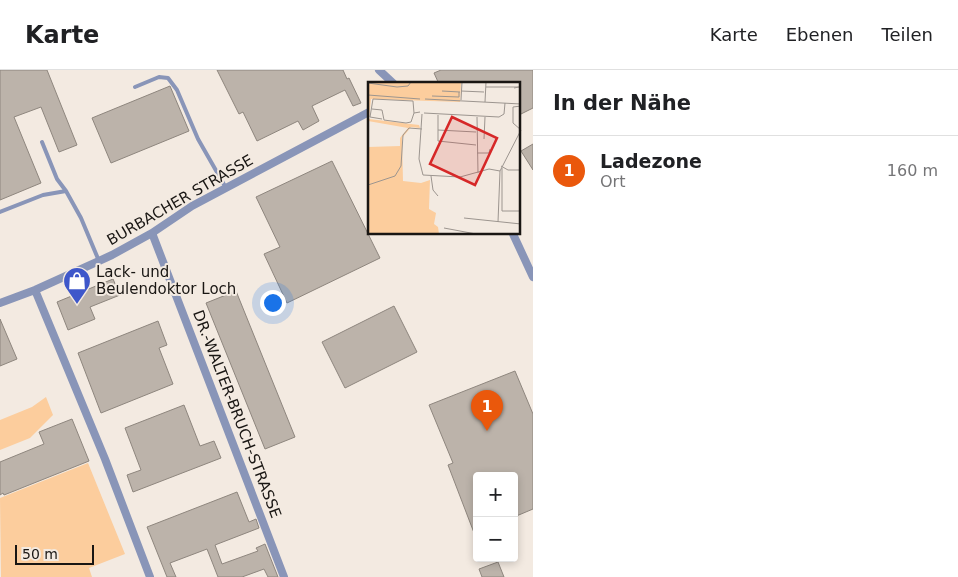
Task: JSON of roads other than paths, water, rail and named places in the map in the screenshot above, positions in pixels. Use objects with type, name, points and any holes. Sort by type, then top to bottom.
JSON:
[{"type":"street","points":[[379,70],[392,82]]},
{"type":"street","name":"BURBACHER STRASSE","points":[[0,303],[36,290],[99,261],[152,233],[192,206],[368,113]]},
{"type":"street","name":"DR.-WALTER-BRUCH-STRASSE","points":[[152,233],[284,577]]},
{"type":"street","points":[[512,235],[533,277]]},
{"type":"street","points":[[36,290],[106,459],[150,577]]},
{"type":"lane","points":[[135,87],[159,77],[168,78],[177,90],[198,139],[226,188]]},
{"type":"lane","points":[[42,142],[56,179],[66,191],[81,218],[99,261]]},
{"type":"lane","points":[[0,212],[43,195],[66,191]]},
{"type":"place","name":"Lack- und Beulendoktor Loch","points":[[77,305]]},
{"type":"place","name":"Ladezone","points":[[487,431]]}]
